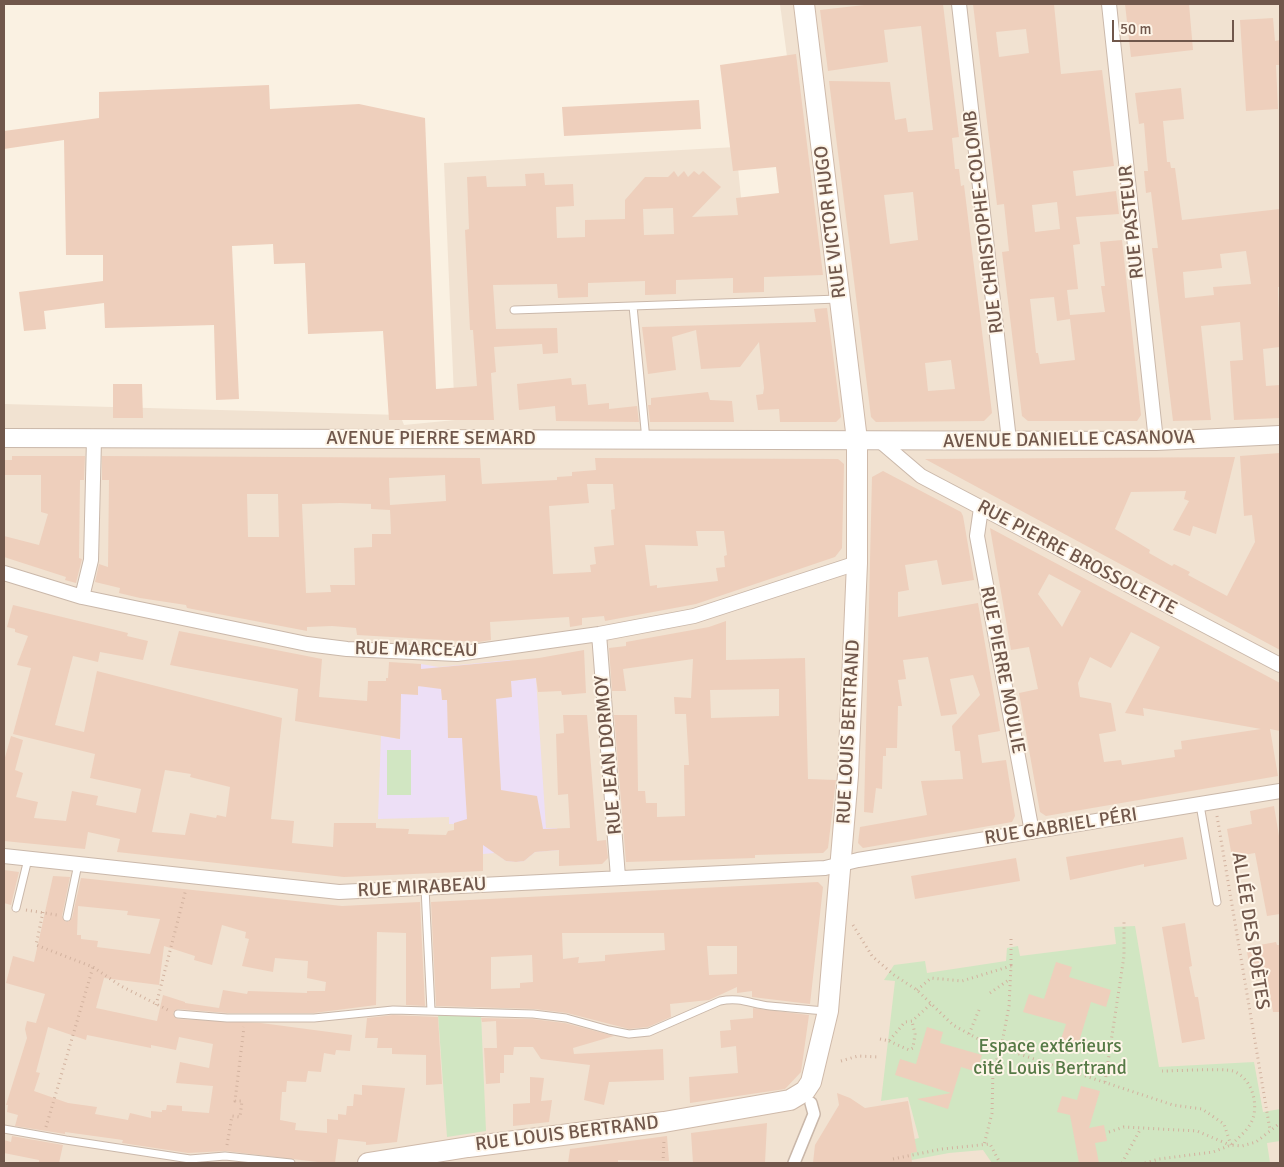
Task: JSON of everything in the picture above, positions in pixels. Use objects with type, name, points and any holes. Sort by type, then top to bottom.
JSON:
[{"type":"main road","name":"RUE VICTOR HUGO","points":[[804,4],[858,440]]},
{"type":"main road","name":"RUE LOUIS BERTRAND","points":[[737,1110],[785,1113],[799,1110],[812,1103],[821,1087],[824,1073],[827,1017],[842,862],[857,563],[858,440]]},
{"type":"main road","name":"RUE LOUIS BERTRAND","points":[[368,1163],[468,1147],[664,1122],[790,1100],[805,1091],[815,1071],[827,1017]]},
{"type":"street","name":"RUE CHRISTOPHE-COLOMB","points":[[959,4],[1009,440]]},
{"type":"street","name":"RUE PASTEUR","points":[[1109,4],[1156,441]]},
{"type":"street","name":"AVENUE DANIELLE CASANOVA","points":[[858,440],[1156,441],[1280,434]]},
{"type":"street","name":"AVENUE PIERRE SEMARD","points":[[4,438],[858,440]]},
{"type":"street","points":[[82,597],[91,560],[94,439]]},
{"type":"street","name":"RUE PIERRE BROSSOLETTE","points":[[880,441],[920,476],[1280,665]]},
{"type":"street","name":"RUE PIERRE MOULIE","points":[[981,508],[978,536],[1032,832]]},
{"type":"street","name":"RUE MARCEAU","points":[[4,572],[82,597],[307,644],[347,649],[436,654],[472,653],[599,634],[702,614],[857,563]]},
{"type":"street","name":"RUE JEAN DORMOY","points":[[599,634],[618,877]]},
{"type":"street","name":"RUE GABRIEL PÉRI","points":[[842,862],[1280,791]]},
{"type":"street","name":"RUE MIRABEAU","points":[[4,856],[328,892],[825,868],[842,862]]},
{"type":"street","points":[[794,1163],[814,1114],[812,1103]]},
{"type":"lane","points":[[514,310],[840,299]]},
{"type":"lane","points":[[633,306],[646,440]]},
{"type":"lane","points":[[1200,805],[1217,902]]},
{"type":"lane","points":[[16,908],[28,859]]},
{"type":"lane","points":[[68,917],[78,864]]},
{"type":"lane","points":[[425,888],[431,1010]]},
{"type":"lane","points":[[178,1014],[226,1018],[314,1018],[365,1012],[431,1010],[551,1015],[629,1034],[650,1032],[720,1001],[730,999],[744,999],[768,1006],[827,1017]]},
{"type":"lane","points":[[4,1129],[190,1159],[225,1156],[290,1163]]},
{"type":"path","name":"ALLÉE DES POÈTES","points":[[1215,803],[1270,1130]]},
{"type":"path","points":[[156,1005],[186,889]]},
{"type":"path","points":[[16,908],[68,917]]},
{"type":"path","points":[[43,912],[36,945],[94,967],[121,986],[156,1005],[178,1014]]},
{"type":"path","points":[[1105,1082],[1124,956],[1124,920]]},
{"type":"path","points":[[851,923],[872,956],[894,975],[917,990],[953,1025],[1001,1048],[1173,1105],[1202,1109],[1224,1124],[1231,1145]]},
{"type":"path","points":[[984,1145],[992,1113],[993,1070],[1001,1048],[1009,1006],[1011,939]]},
{"type":"path","points":[[917,990],[931,978],[962,981],[1011,966]]},
{"type":"path","points":[[44,1136],[94,967]]},
{"type":"path","points":[[990,994],[1010,979]]},
{"type":"path","points":[[889,1041],[905,1022],[912,1021],[932,1003]]},
{"type":"path","points":[[969,1034],[979,1010]]},
{"type":"path","points":[[225,1156],[232,1116],[240,1117],[242,1101],[236,1101],[246,1017]]},
{"type":"path","points":[[880,1039],[909,1050],[913,1048],[915,1034],[912,1021]]},
{"type":"path","points":[[841,1062],[858,1056],[878,1057]]},
{"type":"path","points":[[1146,1163],[1159,1159],[1214,1152],[1231,1145],[1252,1121],[1255,1108],[1253,1094],[1245,1079],[1233,1071],[1162,1071]]},
{"type":"path","points":[[663,1163],[664,1122]]},
{"type":"path","points":[[1109,1132],[1124,1127],[1197,1131],[1231,1145],[1242,1146],[1256,1142],[1280,1123]]},
{"type":"path","points":[[1122,1163],[1141,1128]]},
{"type":"path","points":[[892,1159],[942,1149],[990,1144],[1000,1163]]},
{"type":"shaded area","points":[[780,4],[1280,4],[1280,1163],[4,1163],[4,404],[400,415],[404,425],[455,420],[444,163],[736,147],[744,228],[809,222]]},
{"type":"shaded area","points":[[510,660],[512,681],[536,678],[546,828],[557,828],[559,850],[535,852],[524,861],[516,862],[506,861],[495,853],[483,854],[483,871],[454,871],[454,824],[449,824],[449,817],[378,819],[381,736],[400,739],[401,694],[420,686],[421,664],[439,667]]},
{"type":"green space","points":[[387,750],[411,750],[411,795],[387,795]]},
{"type":"green space","name":"Espace extérieurs cité Louis Bertrand","points":[[1135,926],[1159,1067],[1254,1062],[1263,1112],[1280,1109],[1280,1141],[1267,1143],[1270,1163],[992,1163],[983,1150],[949,1153],[896,1163],[892,1144],[919,1138],[908,1097],[881,1101],[895,981],[884,980],[894,965],[925,961],[927,973],[1006,961],[1007,948],[1018,946],[1020,956],[1116,944],[1114,927]]},
{"type":"green space","points":[[481,1014],[486,1131],[447,1137],[438,1015]]},
{"type":"building","points":[[873,4],[943,4],[959,137],[952,138],[955,169],[959,169],[961,186],[964,185],[992,413],[984,421],[876,422],[871,417],[829,81],[890,82],[895,120],[906,118],[908,132],[933,130],[921,26],[884,30],[888,62],[828,71],[820,10]],"holes":[[[913,192],[918,240],[890,244],[884,195]],[[951,360],[955,389],[928,391],[925,363]]]},
{"type":"building","points":[[973,4],[1054,4],[1061,74],[1102,70],[1114,166],[1073,171],[1076,196],[1116,191],[1119,214],[1076,217],[1080,244],[1073,245],[1078,289],[1067,290],[1070,315],[1105,312],[1101,286],[1105,286],[1100,242],[1122,240],[1141,415],[1137,421],[1028,421],[1022,416],[1002,252],[1009,251],[1004,204],[997,205]],"holes":[[[1026,29],[1029,53],[999,57],[996,32]],[[1057,202],[1060,229],[1035,232],[1032,205]],[[1054,297],[1057,321],[1070,319],[1075,360],[1040,364],[1038,353],[1036,353],[1030,299]]]},
{"type":"building","points":[[1125,4],[1189,4],[1193,50],[1131,57]]},
{"type":"building","points":[[1273,18],[1275,41],[1280,40],[1280,65],[1276,65],[1278,109],[1246,111],[1240,20]]},
{"type":"building","points":[[796,54],[823,275],[764,277],[764,292],[733,293],[733,278],[676,280],[676,294],[645,295],[645,281],[588,283],[588,297],[558,298],[557,284],[493,285],[496,329],[557,328],[558,353],[543,354],[542,344],[494,347],[496,372],[491,373],[494,420],[389,420],[383,331],[308,334],[305,263],[274,264],[273,244],[232,246],[239,399],[216,400],[214,325],[105,328],[104,303],[44,311],[46,329],[24,331],[19,292],[103,281],[103,255],[66,255],[64,140],[4,149],[4,131],[99,118],[99,92],[269,85],[270,109],[359,104],[425,118],[436,389],[477,386],[473,330],[470,330],[465,230],[469,229],[467,177],[486,176],[487,187],[526,186],[525,174],[544,173],[545,185],[573,184],[574,206],[556,207],[557,238],[585,237],[585,220],[625,219],[625,200],[645,177],[668,177],[674,171],[678,177],[684,171],[688,177],[694,171],[699,175],[703,171],[721,187],[692,217],[738,215],[736,198],[779,193],[776,167],[733,171],[720,65]],"holes":[[[673,208],[674,234],[644,235],[643,209]]]},
{"type":"building","points":[[1181,88],[1184,119],[1163,121],[1167,162],[1170,162],[1171,168],[1175,168],[1182,220],[1280,209],[1280,287],[1278,287],[1280,347],[1263,349],[1266,386],[1280,385],[1280,418],[1234,420],[1230,361],[1243,360],[1240,322],[1201,326],[1211,420],[1173,421],[1152,248],[1158,248],[1151,192],[1146,193],[1144,171],[1148,171],[1144,123],[1139,124],[1135,93]],"holes":[[[1246,251],[1251,284],[1213,287],[1214,295],[1185,298],[1183,272],[1222,268],[1220,254]]]},
{"type":"building","points":[[699,100],[701,129],[564,136],[562,107]]},
{"type":"building","points":[[827,308],[841,417],[836,422],[780,422],[779,409],[758,410],[756,395],[763,394],[764,388],[759,342],[740,367],[701,369],[696,330],[672,337],[676,370],[648,374],[642,327],[816,322],[814,309]]},
{"type":"building","points":[[571,378],[572,385],[586,384],[588,405],[609,403],[609,409],[637,406],[639,422],[556,421],[555,406],[519,410],[517,384]]},
{"type":"building","points":[[113,384],[142,384],[143,418],[113,418]]},
{"type":"building","points":[[708,392],[710,400],[732,401],[734,422],[650,422],[648,405],[651,405],[651,398]]},
{"type":"building","points":[[1280,453],[1280,650],[925,459],[1235,457],[1216,534],[1193,526],[1190,536],[1173,530],[1189,501],[1184,499],[1186,491],[1131,492],[1115,529],[1150,550],[1149,553],[1172,566],[1174,564],[1190,572],[1188,575],[1227,596],[1255,542],[1252,515],[1244,516],[1240,456]]},
{"type":"building","points":[[12,456],[85,456],[84,480],[80,480],[79,558],[82,559],[76,583],[65,580],[66,577],[4,557],[4,536],[39,545],[48,514],[41,512],[41,475],[4,475],[4,460],[12,460]]},
{"type":"building","points":[[102,456],[480,458],[482,484],[557,480],[557,477],[572,476],[572,472],[596,470],[595,458],[838,459],[844,464],[842,548],[835,557],[696,604],[605,621],[604,616],[582,618],[582,625],[570,627],[569,617],[490,622],[491,640],[479,642],[357,635],[356,628],[332,626],[307,627],[307,631],[187,608],[186,605],[140,598],[119,593],[120,588],[95,582],[99,564],[108,567],[109,480],[102,480]],"holes":[[[445,475],[446,501],[390,505],[389,478]],[[587,484],[613,484],[615,509],[611,510],[614,545],[594,547],[596,564],[590,565],[591,572],[553,574],[549,506],[589,503]],[[247,494],[278,494],[279,537],[248,537]],[[302,504],[371,504],[371,509],[390,510],[391,534],[372,534],[372,547],[354,548],[355,585],[330,585],[331,592],[306,593]],[[696,531],[724,531],[727,555],[724,556],[725,567],[716,568],[718,581],[657,588],[657,585],[650,586],[645,545],[698,546]]]},
{"type":"building","points":[[883,471],[961,512],[963,516],[974,580],[942,585],[937,560],[905,565],[909,590],[898,592],[898,617],[978,603],[1000,731],[978,735],[982,763],[1006,760],[1015,816],[1012,822],[863,848],[858,843],[860,827],[927,815],[921,781],[963,779],[960,751],[955,751],[952,726],[980,695],[973,675],[950,679],[957,714],[941,716],[928,657],[903,660],[906,679],[898,680],[902,706],[898,706],[897,748],[886,748],[886,756],[883,756],[882,789],[876,788],[873,813],[864,812],[872,477]]},
{"type":"building","points":[[990,528],[1280,683],[1280,731],[1270,729],[1278,776],[1046,816],[1040,812],[1019,693],[1038,689],[1029,647],[1011,650]],"holes":[[[1049,574],[1081,591],[1062,627],[1038,594]],[[1131,632],[1160,647],[1125,713],[1144,716],[1143,708],[1261,729],[1181,741],[1182,749],[1174,750],[1175,757],[1122,765],[1121,760],[1104,762],[1099,734],[1116,731],[1111,703],[1080,697],[1078,683],[1090,657],[1111,668]]]},
{"type":"building","points":[[13,605],[128,633],[127,636],[148,641],[143,660],[100,652],[98,662],[73,656],[55,725],[84,732],[97,671],[282,718],[271,819],[294,821],[292,843],[333,847],[334,823],[376,823],[376,828],[409,829],[408,834],[446,835],[448,831],[454,830],[454,823],[467,819],[462,738],[448,738],[447,700],[442,700],[441,689],[418,686],[418,695],[401,694],[400,739],[295,721],[298,689],[170,665],[179,631],[322,659],[319,697],[367,701],[368,681],[386,681],[386,678],[388,678],[389,662],[421,664],[421,669],[539,658],[584,650],[586,693],[562,695],[561,691],[538,692],[536,678],[511,681],[512,697],[496,699],[501,790],[537,796],[543,829],[570,828],[568,794],[558,795],[556,734],[564,733],[563,715],[587,715],[597,841],[606,840],[608,858],[602,864],[559,866],[559,850],[535,852],[524,861],[506,861],[483,845],[483,871],[344,877],[117,852],[120,839],[88,832],[85,849],[4,841],[4,761],[11,736],[23,740],[15,770],[23,773],[16,797],[38,802],[34,818],[66,821],[72,791],[98,796],[96,805],[136,813],[141,789],[90,778],[95,754],[13,734],[31,668],[17,665],[28,636],[7,627]],"holes":[[[165,770],[191,774],[190,777],[230,787],[226,817],[217,815],[216,818],[190,813],[185,835],[152,832]]]},
{"type":"building","points":[[726,621],[726,660],[805,658],[808,779],[836,780],[828,848],[823,853],[755,855],[755,858],[626,862],[614,715],[637,715],[638,791],[645,791],[646,803],[657,803],[657,817],[685,816],[684,765],[689,765],[686,714],[675,714],[674,697],[691,698],[693,659],[623,669],[626,691],[612,691],[609,648],[626,646],[626,642],[709,627]],"holes":[[[779,689],[779,716],[711,718],[710,690]]]},
{"type":"building","points":[[1274,806],[1280,842],[1280,914],[1267,916],[1255,853],[1232,857],[1227,829],[1252,824],[1250,811]]},
{"type":"building","points":[[1183,837],[1187,859],[1144,867],[1144,864],[1070,880],[1066,857]]},
{"type":"building","points":[[1016,858],[1020,881],[915,899],[911,876]]},
{"type":"building","points":[[4,870],[19,872],[11,905],[4,903]]},
{"type":"building","points":[[53,876],[70,877],[62,916],[66,922],[72,918],[81,878],[342,906],[420,902],[425,1006],[406,1005],[406,933],[377,932],[376,1005],[314,1013],[227,1013],[178,1009],[173,1013],[178,1019],[261,1023],[352,1035],[350,1051],[336,1050],[335,1055],[324,1053],[321,1072],[308,1071],[306,1082],[287,1081],[286,1092],[282,1092],[280,1120],[296,1123],[295,1130],[327,1133],[327,1119],[338,1120],[338,1114],[346,1115],[347,1106],[353,1106],[354,1094],[362,1095],[362,1085],[405,1088],[397,1142],[366,1145],[366,1142],[338,1139],[335,1163],[326,1163],[226,1151],[188,1153],[122,1143],[123,1140],[65,1132],[65,1134],[15,1126],[18,1115],[7,1112],[8,1105],[6,1105],[27,1038],[25,1029],[27,1021],[36,1023],[45,994],[6,983],[13,956],[34,962]],"holes":[[[78,906],[128,911],[127,915],[160,919],[150,954],[97,947],[98,941],[81,939],[81,935],[77,935]],[[222,925],[246,932],[245,938],[249,939],[242,966],[273,972],[275,958],[308,961],[307,978],[326,982],[325,991],[307,991],[307,993],[248,991],[247,994],[223,990],[219,1008],[185,1003],[163,995],[157,1021],[96,1008],[104,978],[159,985],[164,946],[195,956],[194,960],[212,965]],[[48,1027],[86,1040],[87,1035],[151,1048],[151,1045],[176,1050],[179,1037],[213,1044],[209,1068],[180,1062],[176,1083],[213,1086],[209,1113],[182,1111],[182,1106],[167,1105],[166,1110],[162,1110],[162,1112],[151,1111],[151,1118],[130,1113],[128,1120],[95,1114],[97,1107],[68,1103],[34,1091],[40,1073],[36,1072]]]},
{"type":"building","points":[[818,882],[823,887],[810,1004],[752,997],[752,991],[737,993],[737,987],[709,1000],[670,1004],[671,1017],[648,1027],[629,1029],[567,1013],[534,1009],[436,1006],[431,902]],"holes":[[[562,933],[664,933],[665,950],[605,955],[605,961],[578,963],[579,957],[563,959]],[[707,946],[737,946],[737,974],[709,975]],[[532,955],[533,982],[520,983],[520,988],[491,989],[491,957]]]},
{"type":"building","points":[[1185,923],[1192,966],[1189,967],[1195,997],[1198,997],[1205,1039],[1182,1043],[1162,927]]},
{"type":"building","points":[[1276,942],[1277,945],[1280,945],[1280,1012],[1273,1012],[1266,969],[1251,972],[1247,952],[1255,950],[1254,946]]},
{"type":"building","points":[[1056,962],[1072,967],[1069,977],[1111,990],[1106,1007],[1091,1002],[1078,1045],[1061,1039],[1066,1024],[1023,1012],[1029,994],[1044,999]]},
{"type":"building","points":[[753,1008],[809,1015],[801,1072],[785,1089],[690,1103],[689,1077],[738,1073],[736,1046],[721,1048],[720,1031],[731,1030],[730,1020],[753,1018]]},
{"type":"building","points":[[393,1015],[438,1017],[442,1084],[426,1085],[426,1055],[392,1054],[392,1048],[377,1048],[378,1038],[365,1038],[367,1018]]},
{"type":"building","points":[[481,1018],[533,1019],[565,1023],[614,1036],[573,1048],[574,1054],[663,1049],[664,1080],[609,1082],[604,1105],[584,1100],[590,1065],[541,1059],[533,1047],[514,1047],[513,1055],[504,1055],[504,1073],[500,1073],[500,1083],[486,1084],[484,1048],[497,1048],[496,1021],[482,1022]]},
{"type":"building","points":[[927,1027],[943,1032],[940,1043],[982,1055],[977,1072],[961,1067],[948,1109],[917,1099],[951,1093],[895,1075],[900,1059],[916,1064]]},
{"type":"building","points":[[530,1077],[544,1078],[541,1101],[552,1100],[549,1122],[513,1126],[513,1104],[530,1103]]},
{"type":"building","points":[[1081,1086],[1100,1091],[1089,1128],[1104,1125],[1107,1141],[1095,1143],[1099,1163],[1079,1163],[1070,1115],[1057,1112],[1062,1096],[1077,1100]]},
{"type":"building","points":[[837,1093],[850,1098],[865,1108],[908,1101],[917,1152],[911,1153],[912,1163],[813,1163],[815,1145],[839,1105]]},
{"type":"building","points":[[767,1123],[765,1163],[693,1163],[691,1133]]},
{"type":"building","points":[[12,1136],[63,1145],[59,1163],[39,1163],[39,1160],[4,1153],[4,1140],[11,1142]]},
{"type":"building","points":[[667,1136],[669,1161],[618,1160],[618,1163],[568,1163],[570,1149]]}]
